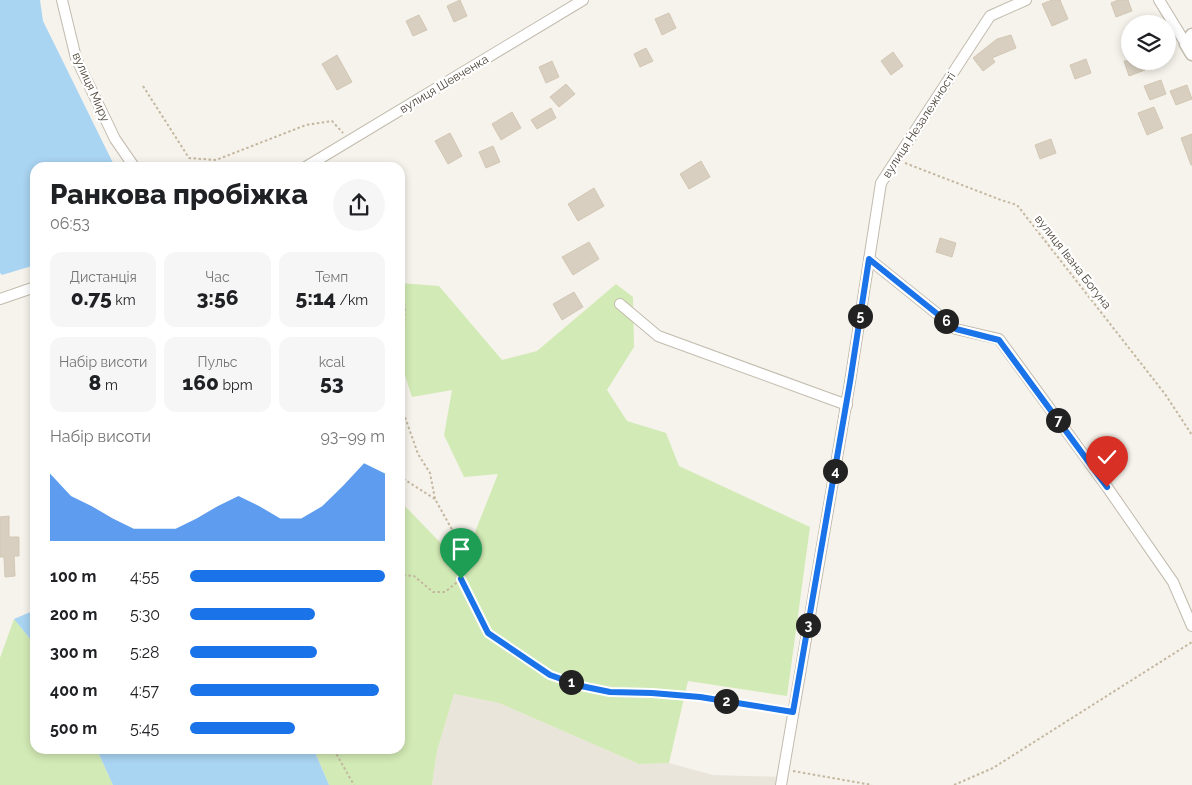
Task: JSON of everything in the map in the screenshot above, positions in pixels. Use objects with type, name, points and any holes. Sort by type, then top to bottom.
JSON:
[{"type":"street","name":"вулиця Миру","points":[[62,0],[76,58],[115,139],[131,162]]},
{"type":"street","name":"вулиця Шевченка","points":[[314,162],[583,0]]},
{"type":"street","name":"вулиця Незалежності","points":[[780,785],[847,405],[880,183],[990,16],[1026,0]]},
{"type":"street","points":[[1159,0],[1190,44]]},
{"type":"street","points":[[869,259],[956,329],[999,340],[1107,487],[1173,582],[1192,626]]},
{"type":"street","points":[[0,299],[30,289]]},
{"type":"street","points":[[620,304],[658,336],[847,405]]},
{"type":"path","points":[[144,86],[189,158],[216,160],[306,125],[332,121],[350,140]]},
{"type":"path","name":"вулиця Івана Богуна","points":[[896,160],[1017,205],[1165,394],[1192,435]]},
{"type":"path","points":[[405,417],[418,454],[430,473],[435,499],[460,544],[461,579],[488,633],[550,675],[581,686],[610,692],[700,697],[793,712]]},
{"type":"path","points":[[405,480],[435,499]]},
{"type":"path","points":[[405,575],[414,576],[433,592],[445,592],[461,579]]},
{"type":"path","points":[[954,785],[993,768],[1192,642]]},
{"type":"path","points":[[336,754],[354,785]]},
{"type":"path","points":[[783,770],[872,785]]},
{"type":"shaded area","points":[[454,694],[499,703],[639,764],[669,763],[713,775],[786,777],[784,785],[432,785],[437,751]]},
{"type":"green space","points":[[405,283],[439,286],[502,360],[537,351],[616,284],[633,297],[634,347],[607,390],[627,421],[666,433],[679,466],[810,527],[787,696],[688,681],[669,763],[639,764],[499,703],[454,694],[437,751],[432,785],[329,785],[316,754],[405,754],[405,506],[462,565],[498,474],[464,477],[444,435],[452,390],[412,397],[405,375]]},
{"type":"green space","points":[[14,619],[30,639],[30,754],[99,754],[113,785],[0,785],[0,658]]},
{"type":"water","points":[[0,0],[40,0],[43,21],[113,162],[30,162],[30,267],[2,275],[0,273]]},
{"type":"water","points":[[30,612],[30,639],[14,619]]},
{"type":"water","points":[[99,754],[316,754],[329,785],[113,785]]},
{"type":"building","points":[[460,0],[467,16],[454,22],[447,6]]},
{"type":"building","points":[[1052,0],[1060,0],[1068,19],[1052,26],[1042,4]]},
{"type":"building","points":[[1118,0],[1128,0],[1132,11],[1116,17],[1111,3]]},
{"type":"building","points":[[669,13],[676,28],[662,35],[655,19]]},
{"type":"building","points":[[419,15],[427,30],[413,36],[406,21]]},
{"type":"building","points":[[1011,35],[1016,48],[992,58],[995,62],[983,71],[973,58],[997,39]]},
{"type":"building","points":[[646,48],[653,61],[640,67],[634,54]]},
{"type":"building","points":[[893,52],[903,66],[891,75],[881,61]]},
{"type":"building","points":[[337,55],[352,82],[337,90],[322,64]]},
{"type":"building","points":[[1086,59],[1091,73],[1075,79],[1070,65]]},
{"type":"building","points":[[552,61],[559,77],[546,83],[539,67]]},
{"type":"building","points":[[1127,70],[1145,70],[1129,76]]},
{"type":"building","points":[[1161,80],[1166,94],[1150,100],[1144,86]]},
{"type":"building","points":[[566,84],[575,94],[559,107],[550,97]]},
{"type":"building","points":[[1187,85],[1192,99],[1176,105],[1170,91]]},
{"type":"building","points":[[1154,107],[1163,128],[1147,135],[1138,113]]},
{"type":"building","points":[[551,108],[556,118],[537,129],[531,120]]},
{"type":"building","points":[[512,112],[521,128],[501,140],[492,124]]},
{"type":"building","points":[[450,133],[462,156],[448,164],[435,141]]},
{"type":"building","points":[[1192,134],[1192,165],[1191,165],[1181,138]]},
{"type":"building","points":[[1051,139],[1056,153],[1040,159],[1035,145]]},
{"type":"building","points":[[493,146],[500,162],[486,168],[479,152]]},
{"type":"building","points":[[701,161],[710,177],[689,189],[680,174]]},
{"type":"building","points":[[594,188],[604,206],[578,221],[568,204]]},
{"type":"building","points":[[940,238],[956,243],[952,257],[936,252]]},
{"type":"building","points":[[589,242],[599,259],[573,275],[562,257]]},
{"type":"building","points":[[574,292],[583,307],[562,320],[553,304]]},
{"type":"building","points":[[9,516],[9,537],[19,537],[19,556],[14,556],[15,576],[5,577],[4,557],[0,557],[0,517]]},
{"type":"route","points":[[461,579],[488,633],[550,675],[581,686],[610,692],[700,697],[793,712],[850,382],[869,259],[956,329],[999,340],[1107,487]]}]
